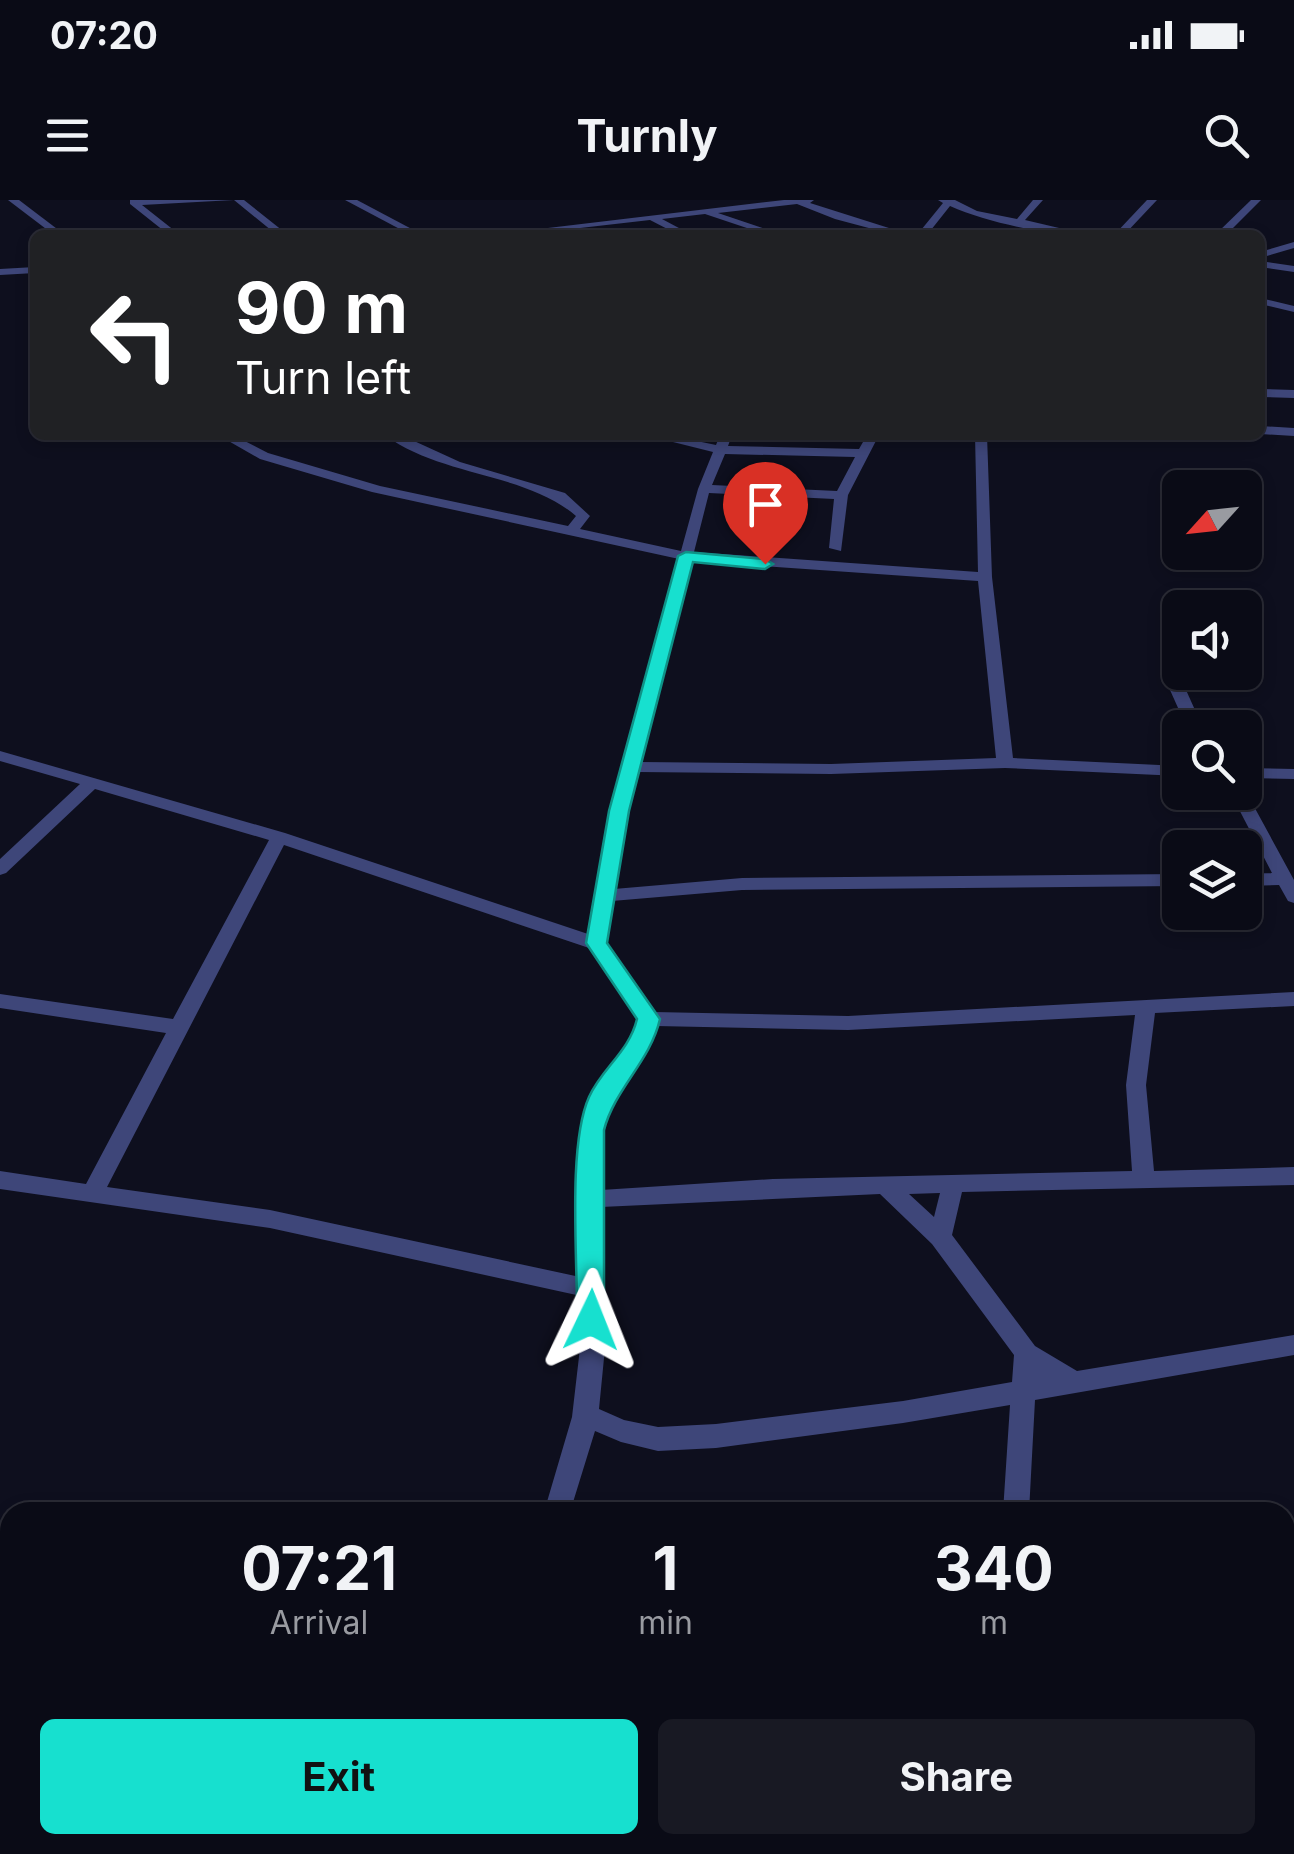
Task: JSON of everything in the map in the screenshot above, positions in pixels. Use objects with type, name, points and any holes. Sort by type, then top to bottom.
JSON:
[{"type":"street","points":[[13,200],[53,230]]},
{"type":"street","points":[[132,201],[229,200]]},
{"type":"street","points":[[238,200],[277,230]]},
{"type":"street","points":[[350,200],[408,230]]},
{"type":"street","points":[[537,230],[808,200]]},
{"type":"street","points":[[818,211],[827,200]]},
{"type":"street","points":[[1018,223],[1038,200]]},
{"type":"street","points":[[1124,230],[1152,200]]},
{"type":"street","points":[[1225,230],[1258,200]]},
{"type":"street","points":[[132,201],[168,230]]},
{"type":"street","points":[[798,201],[818,211],[888,230]]},
{"type":"street","points":[[926,230],[947,202],[1002,220],[1056,230]]},
{"type":"street","points":[[700,210],[762,230]]},
{"type":"street","points":[[650,217],[677,230]]},
{"type":"street","points":[[999,230],[1002,220]]},
{"type":"street","points":[[1265,254],[1294,245]]},
{"type":"street","points":[[1265,265],[1294,268]]},
{"type":"street","points":[[0,272],[30,270]]},
{"type":"street","points":[[1265,302],[1294,308]]},
{"type":"street","points":[[1265,393],[1294,394]]},
{"type":"street","points":[[1265,430],[1294,432]]},
{"type":"street","points":[[235,440],[290,465],[686,556],[805,568],[984,577]]},
{"type":"street","points":[[402,440],[456,465],[560,496],[583,516],[570,532]]},
{"type":"street","points":[[696,440],[862,453]]},
{"type":"street","points":[[836,548],[841,495],[870,440]]},
{"type":"street","points":[[980,440],[984,577],[1005,763]]},
{"type":"street","points":[[596,943],[619,811],[704,489],[724,443]]},
{"type":"street","points":[[704,489],[841,495]]},
{"type":"street","points":[[836,548],[862,570]]},
{"type":"street","points":[[805,568],[836,548]]},
{"type":"street","points":[[0,756],[279,837],[596,943],[648,1019],[643,1042],[600,1098],[592,1130],[592,1289],[586,1415],[561,1502]]},
{"type":"street","points":[[632,767],[831,769],[1005,763],[1162,770]]},
{"type":"street","points":[[1262,773],[1294,774]]},
{"type":"street","points":[[0,870],[92,782]]},
{"type":"street","points":[[1247,810],[1294,897]]},
{"type":"street","points":[[92,1194],[176,1027],[279,837]]},
{"type":"street","points":[[605,896],[742,884],[1162,880]]},
{"type":"street","points":[[1262,880],[1284,880]]},
{"type":"street","points":[[648,1019],[848,1024],[1294,999]]},
{"type":"street","points":[[0,1001],[176,1027]]},
{"type":"street","points":[[1144,1180],[1136,1085],[1146,1007]]},
{"type":"street","points":[[591,1199],[886,1186],[1294,1176]]},
{"type":"street","points":[[0,1180],[270,1219],[592,1289]]},
{"type":"street","points":[[940,1237],[953,1185]]},
{"type":"street","points":[[886,1186],[940,1237],[1026,1352],[1071,1380]]},
{"type":"street","points":[[586,1415],[621,1431],[658,1439],[716,1436],[903,1412],[1024,1388],[1294,1345]]},
{"type":"street","points":[[1017,1502],[1026,1352]]},
{"type":"route","points":[[591,1320],[592,1130],[600,1098],[624,1073],[643,1042],[648,1019],[615,965],[596,943],[619,811],[686,556],[765,564]]}]
